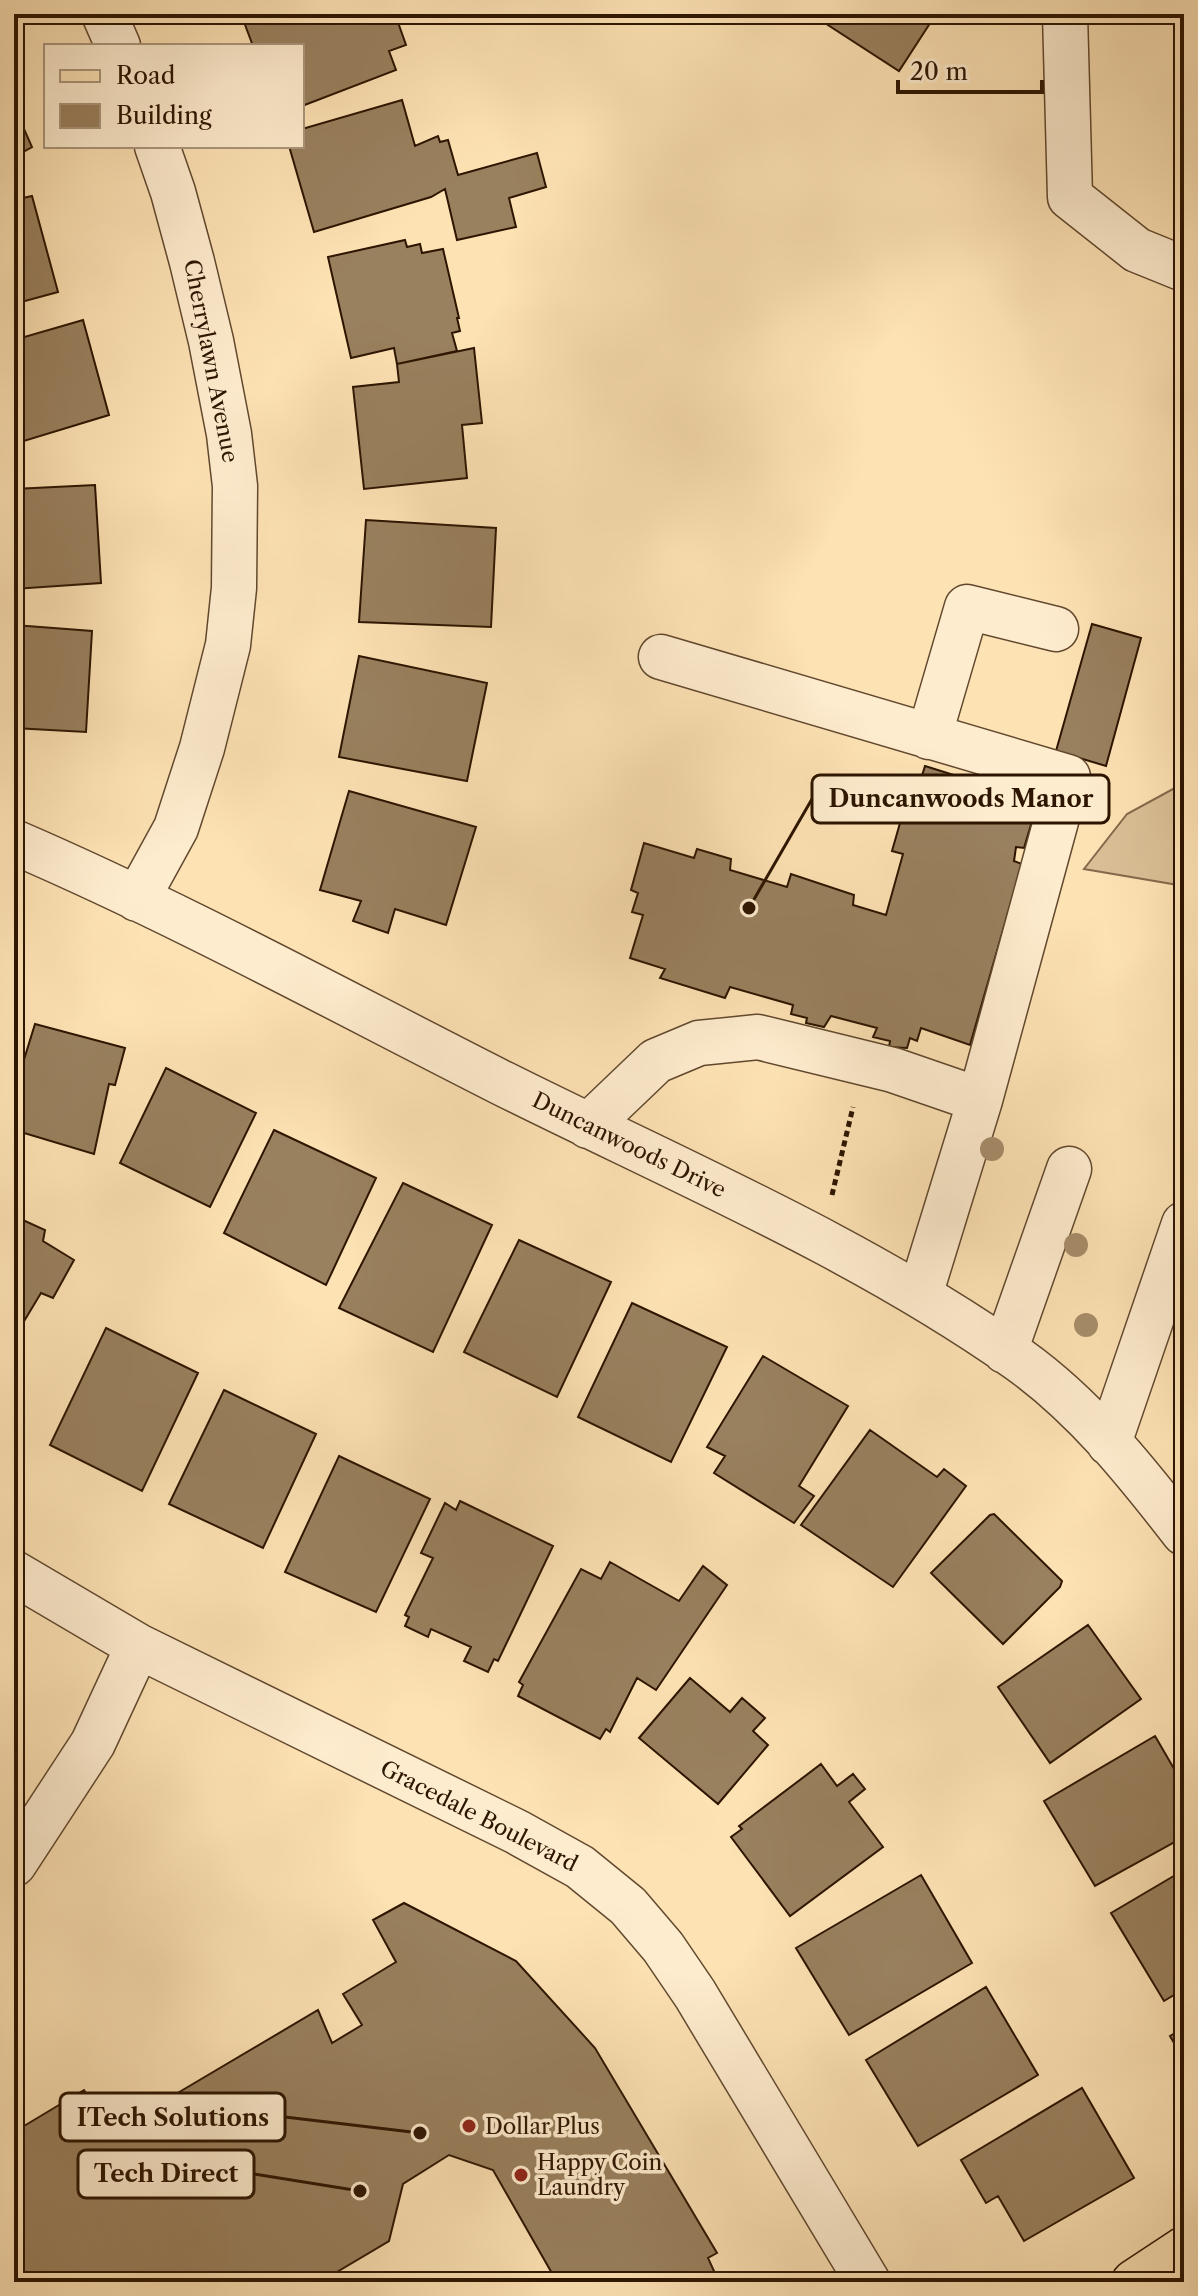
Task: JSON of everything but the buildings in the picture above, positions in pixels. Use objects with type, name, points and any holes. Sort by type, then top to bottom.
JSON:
[{"type":"main road","points":[[1134,2282],[1184,2249]]},
{"type":"street","points":[[104,14],[117,44]]},
{"type":"street","points":[[1065,14],[1070,197],[1137,250],[1184,269]]},
{"type":"street","name":"Cherrylawn Avenue","points":[[137,899],[176,828],[202,748],[228,645],[234,588],[235,486],[229,434],[192,262],[158,148]]},
{"type":"street","points":[[929,737],[967,607],[1056,629]]},
{"type":"street","points":[[661,657],[1068,777],[980,1100],[920,1295]]},
{"type":"street","name":"Duncanwoods Drive","points":[[14,842],[137,899],[821,1241],[920,1295],[1005,1351],[1074,1406],[1132,1466],[1184,1533]]},
{"type":"street","points":[[588,1126],[656,1061],[699,1043],[758,1037],[893,1070],[980,1100]]},
{"type":"street","points":[[1005,1351],[1069,1169]]},
{"type":"street","points":[[1109,1443],[1184,1224]]},
{"type":"street","name":"Gracedale Boulevard","points":[[14,1573],[138,1646],[517,1832],[580,1867],[628,1906],[663,1947],[695,1994],[868,2282]]},
{"type":"street","points":[[14,1864],[93,1743],[138,1646]]},
{"type":"path","points":[[821,1241],[864,1064]]},
{"type":"shaded area","points":[[1184,783],[1184,886],[1084,869],[1127,814]]},
{"type":"place","name":"Duncanwoods Manor","points":[[749,908]]},
{"type":"place","name":"Dollar Plus","points":[[469,2126]]},
{"type":"place","name":"ITech Solutions","points":[[420,2133]]},
{"type":"place","name":"Happy Coin Laundry","points":[[521,2175]]},
{"type":"place","name":"Tech Direct","points":[[360,2191]]}]
